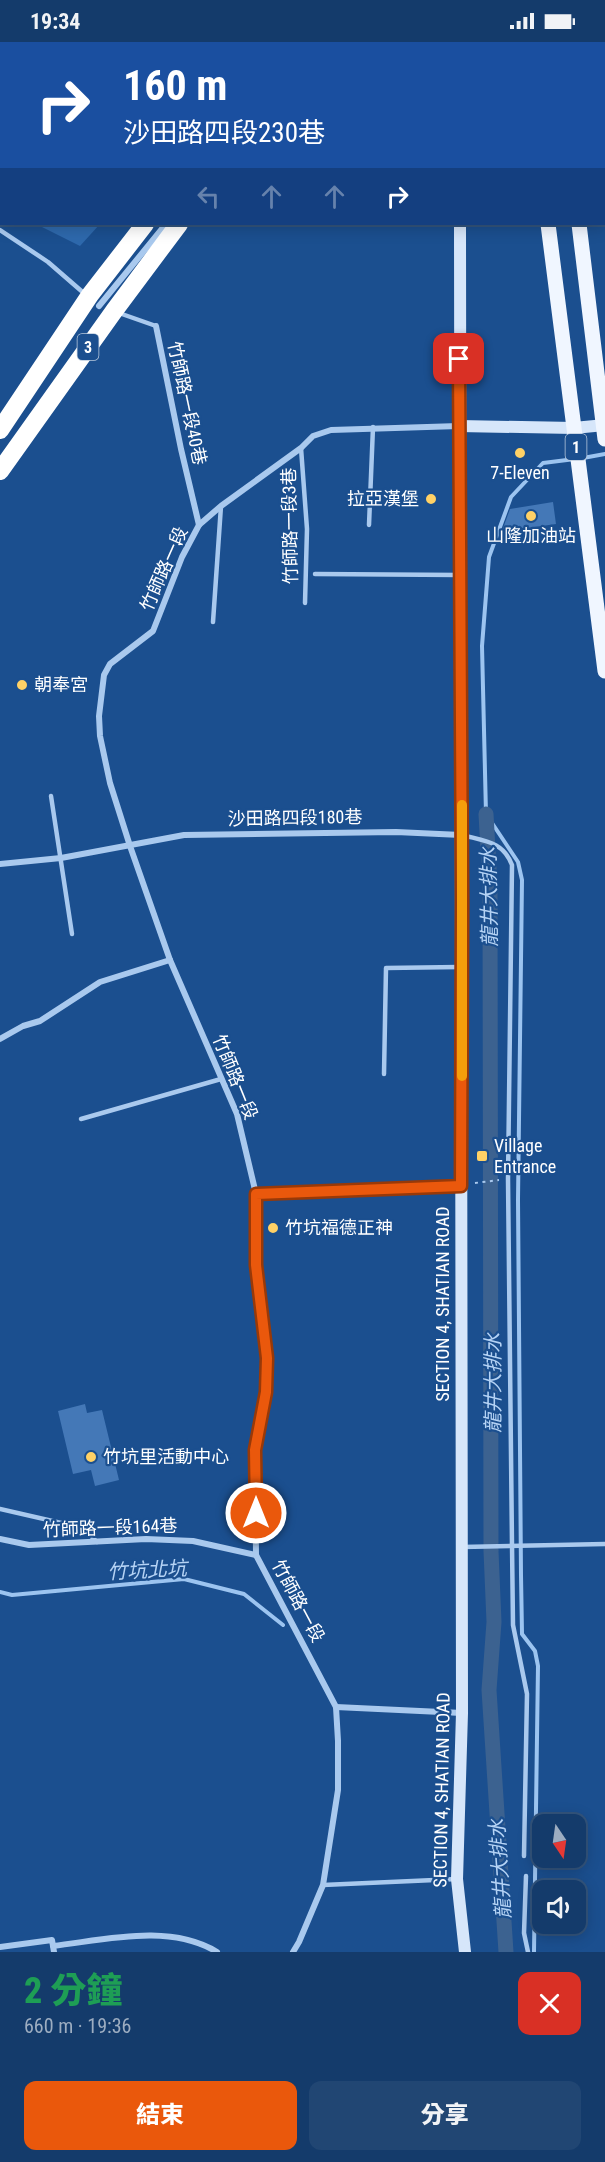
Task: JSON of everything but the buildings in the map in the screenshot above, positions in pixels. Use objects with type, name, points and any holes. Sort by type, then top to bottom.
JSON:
[{"type":"highway","name":"3","points":[[0,430],[90,295],[144,225]]},
{"type":"highway","name":"3","points":[[0,471],[178,225]]},
{"type":"main road","name":"1","points":[[548,225],[605,671]]},
{"type":"main road","name":"1","points":[[579,225],[604,430]]},
{"type":"street","points":[[99,306],[165,225]]},
{"type":"street","name":"SECTION 4, SHATIAN ROAD","points":[[460,225],[462,967],[466,1185],[462,1713],[457,1879],[465,1952]]},
{"type":"street","name":"竹師路一段40巷","points":[[156,326],[199,525]]},
{"type":"street","points":[[459,426],[604,430]]},
{"type":"street","name":"竹師路一段","points":[[293,1952],[323,1885],[338,1790],[336,1707],[256,1555],[255,1450],[266,1392],[267,1358],[256,1265],[256,1194],[237,1114],[170,960],[130,846],[110,783],[100,736],[99,716],[104,675],[110,664],[153,631],[182,557],[199,525],[221,506],[302,448],[314,436],[331,430],[459,426]]},
{"type":"street","name":"沙田路四段180巷","points":[[0,864],[61,858],[184,835],[396,832],[462,835]]},
{"type":"street","points":[[0,1039],[23,1026],[40,1021],[100,982],[170,960]]},
{"type":"street","name":"竹師路一段164巷","points":[[0,1539],[29,1545],[146,1539],[193,1541],[256,1555]]},
{"type":"street","points":[[336,1707],[462,1713]]},
{"type":"street","points":[[0,1947],[53,1946],[137,1937],[181,1938],[204,1944],[217,1952]]},
{"type":"lane","name":"竹師路一段40巷","points":[[0,230],[48,262],[99,306],[156,326]]},
{"type":"lane","points":[[369,525],[373,427]]},
{"type":"lane","name":"竹師路一段3巷","points":[[302,448],[307,529],[305,603]]},
{"type":"lane","points":[[213,622],[221,506]]},
{"type":"lane","points":[[315,574],[460,575]]},
{"type":"lane","points":[[51,796],[72,934]]},
{"type":"lane","points":[[462,835],[501,848],[508,855],[512,865],[508,1179],[512,1545],[513,1625],[527,1694],[524,1856]]},
{"type":"lane","points":[[384,1074],[386,968],[462,967]]},
{"type":"lane","points":[[81,1119],[221,1079]]},
{"type":"lane","points":[[256,1194],[466,1185]]},
{"type":"lane","points":[[0,1509],[83,1528],[97,1542]]},
{"type":"lane","points":[[462,1547],[605,1544]]},
{"type":"lane","points":[[526,1876],[524,1933],[528,1952]]},
{"type":"lane","points":[[323,1885],[457,1879]]},
{"type":"path","points":[[466,1185],[501,1179]]},
{"type":"shaded area","points":[[38,225],[99,225],[80,246]]},
{"type":"waterway","points":[[583,458],[605,454]]},
{"type":"waterway","points":[[534,1952],[538,1666],[535,1651],[522,1634],[521,1575],[518,1200],[522,880],[518,862],[486,814],[482,646],[489,557],[511,497],[543,463],[575,459]]},
{"type":"waterway","name":"龍井大排水","points":[[486,814],[490,885],[491,1551],[494,1622],[489,1690],[506,1952]]},
{"type":"waterway","name":"竹坑北坑","points":[[0,1592],[12,1595],[184,1579],[244,1594],[283,1625]]},
{"type":"slow traffic","points":[[462,805],[462,1076]]},
{"type":"place","name":"7-Eleven","points":[[520,453]]},
{"type":"place","name":"拉亞漢堡","points":[[431,499]]},
{"type":"place","name":"山隆加油站","points":[[531,516]]},
{"type":"place","name":"朝奉宮","points":[[22,685]]},
{"type":"place","name":"Village Entrance","points":[[482,1156]]},
{"type":"place","name":"竹坑福德正神","points":[[273,1228]]},
{"type":"place","name":"竹坑里活動中心","points":[[91,1457]]},
{"type":"route","points":[[256,1513],[255,1450],[266,1392],[267,1358],[256,1265],[256,1194],[461,1186],[459,359]]}]
